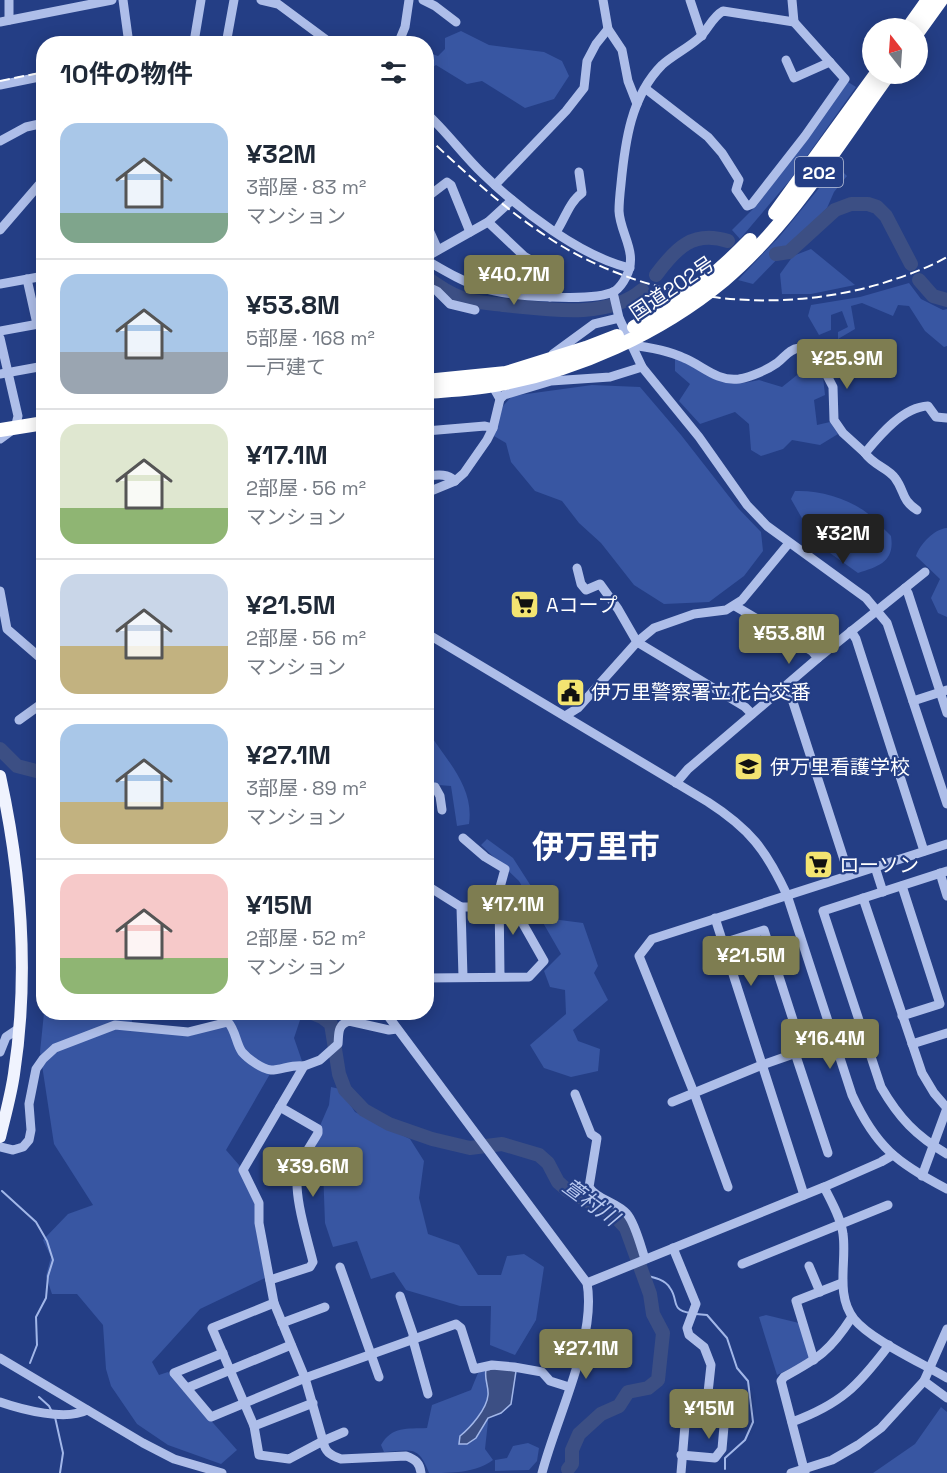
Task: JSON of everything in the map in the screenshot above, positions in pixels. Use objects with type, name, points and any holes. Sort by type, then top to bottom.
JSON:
[{"type":"highway","points":[[918,18],[933,4]]},
{"type":"highway","points":[[926,18],[933,4]]},
{"type":"highway","name":"国道202号","points":[[738,260],[780,207],[869,84]]},
{"type":"highway","name":"国道202号","points":[[434,391],[552,370],[648,321],[738,260],[797,200],[882,84]]},
{"type":"highway","name":"国道202号","points":[[434,381],[490,381]]},
{"type":"highway","points":[[0,430],[36,424]]},
{"type":"highway","points":[[0,439],[36,434]]},
{"type":"main road","points":[[0,776],[19,892],[21,987],[14,1074],[0,1137]]},
{"type":"street","points":[[9,0],[5,21],[112,0]]},
{"type":"street","points":[[123,0],[128,36]]},
{"type":"street","points":[[195,36],[201,0]]},
{"type":"street","points":[[227,36],[234,0]]},
{"type":"street","points":[[261,0],[280,2],[322,36]]},
{"type":"street","points":[[401,36],[410,0]]},
{"type":"street","points":[[423,0],[456,22]]},
{"type":"street","points":[[603,0],[608,29],[622,50],[628,81],[637,104]]},
{"type":"street","points":[[690,0],[702,36]]},
{"type":"street","points":[[645,88],[708,137],[722,153],[739,180],[736,190],[747,206],[752,204],[806,136],[845,79],[794,22],[792,0]]},
{"type":"street","points":[[434,264],[464,282],[486,289],[550,297],[584,297],[613,292],[627,276],[632,256],[621,225],[619,210],[627,136],[637,104],[652,76],[664,63],[687,49],[702,36],[718,14],[723,11],[794,22]]},
{"type":"street","points":[[495,185],[566,111],[584,88],[587,60],[608,29]]},
{"type":"street","points":[[786,60],[794,78],[830,62]]},
{"type":"street","points":[[0,85],[36,78]]},
{"type":"street","points":[[434,121],[512,200],[556,232],[614,264],[630,268]]},
{"type":"street","points":[[0,141],[26,127],[36,125]]},
{"type":"street","points":[[556,232],[567,216],[573,200],[582,193],[579,172]]},
{"type":"street","points":[[434,192],[447,182],[451,185],[470,232]]},
{"type":"street","points":[[0,230],[36,187]]},
{"type":"street","points":[[434,253],[488,222],[512,200]]},
{"type":"street","points":[[488,222],[524,256],[557,276],[550,297]]},
{"type":"street","points":[[434,241],[438,250]]},
{"type":"street","points":[[0,284],[36,277]]},
{"type":"street","points":[[27,279],[36,310]]},
{"type":"street","points":[[434,290],[450,304],[475,310]]},
{"type":"street","points":[[613,292],[618,315],[642,367],[699,437],[747,505],[767,526],[866,598],[877,609],[893,638],[947,804]]},
{"type":"street","points":[[552,370],[553,354],[594,324],[618,315]]},
{"type":"street","points":[[0,331],[36,325]]},
{"type":"street","points":[[0,338],[4,373],[12,385],[18,416],[15,428],[0,439]]},
{"type":"street","points":[[630,345],[651,347],[686,358],[714,375],[730,380],[741,379],[765,370],[793,348],[799,348],[822,366],[833,387],[834,420],[843,433],[865,453],[870,461],[895,476],[907,504],[917,510]]},
{"type":"street","points":[[4,373],[36,367]]},
{"type":"street","points":[[434,490],[455,481],[464,473],[487,440],[493,428],[500,399],[504,395],[552,370],[610,377],[642,367]]},
{"type":"street","points":[[490,381],[500,399]]},
{"type":"street","points":[[865,453],[898,419],[920,406],[928,406],[936,417],[947,418]]},
{"type":"street","points":[[434,431],[485,426],[493,428]]},
{"type":"street","points":[[434,476],[451,476],[455,481]]},
{"type":"street","points":[[565,716],[579,708],[637,642],[654,628],[694,615],[714,613],[735,606],[789,543]]},
{"type":"street","points":[[577,568],[581,584],[586,590],[600,584],[637,642],[745,707],[752,714]]},
{"type":"street","points":[[676,783],[688,769],[818,658],[925,572]]},
{"type":"street","points":[[905,588],[944,691],[947,713]]},
{"type":"street","points":[[0,591],[3,629],[0,638]]},
{"type":"street","points":[[735,606],[812,651],[818,658]]},
{"type":"street","points":[[3,629],[36,655]]},
{"type":"street","points":[[851,631],[856,639],[924,851]]},
{"type":"street","points":[[434,638],[731,817],[756,841],[772,865],[787,895],[852,1095],[865,1123],[892,1155],[922,1176],[947,1189]]},
{"type":"street","points":[[785,686],[792,699],[849,875]]},
{"type":"street","points":[[913,700],[944,691]]},
{"type":"street","points":[[19,720],[36,708]]},
{"type":"street","points":[[434,787],[440,796],[442,810]]},
{"type":"street","points":[[463,838],[485,857],[505,869],[499,891],[500,977]]},
{"type":"street","points":[[728,1187],[694,1093],[639,956],[652,939],[947,844]]},
{"type":"street","points":[[875,867],[883,892]]},
{"type":"street","points":[[947,896],[943,872],[823,911],[881,1087],[894,1109],[911,1129],[932,1146],[947,1154]]},
{"type":"street","points":[[902,886],[940,1004],[902,1016]]},
{"type":"street","points":[[434,890],[461,907],[473,907],[499,891]]},
{"type":"street","points":[[434,978],[529,977],[544,961],[510,901],[499,891]]},
{"type":"street","points":[[863,898],[922,1073],[934,1093],[947,1108],[922,1176]]},
{"type":"street","points":[[461,907],[463,977]]},
{"type":"street","points":[[715,918],[804,1195]]},
{"type":"street","points":[[723,943],[764,930],[828,1153]]},
{"type":"street","points":[[391,1020],[587,1283],[590,1299],[581,1351],[542,1473]]},
{"type":"street","points":[[0,1147],[13,1150],[23,1147],[29,1140],[31,1130],[29,1104],[36,1070],[43,1059],[56,1048],[116,1025],[188,1032],[228,1022],[234,1029],[241,1051],[258,1065],[270,1070],[296,1065],[312,1065],[338,1044],[340,1027],[349,1021],[389,1030],[397,1029]]},
{"type":"street","points":[[0,1052],[6,1037],[18,1029]]},
{"type":"street","points":[[672,1102],[762,1065],[862,1030]]},
{"type":"street","points":[[912,1044],[947,1033]]},
{"type":"street","points":[[304,1066],[243,1170],[259,1203],[259,1223],[274,1303],[305,1378],[324,1448],[331,1455],[341,1459],[406,1456],[413,1458],[419,1465],[421,1473]]},
{"type":"street","points":[[575,1094],[591,1134],[597,1138],[589,1187],[592,1192],[628,1215],[645,1259]]},
{"type":"street","points":[[270,1280],[310,1267],[313,1262],[297,1184],[298,1168],[318,1133],[318,1129],[280,1107]]},
{"type":"street","points":[[587,1283],[824,1187],[892,1155]]},
{"type":"street","points":[[824,1187],[844,1235],[842,1283],[852,1317],[889,1345],[947,1378]]},
{"type":"street","points":[[742,1264],[888,1205]]},
{"type":"street","points":[[673,1248],[696,1304],[687,1328],[689,1335],[704,1347],[711,1365],[707,1402]]},
{"type":"street","points":[[809,1266],[820,1292]]},
{"type":"street","points":[[340,1267],[379,1377]]},
{"type":"street","points":[[814,1360],[796,1301],[842,1283]]},
{"type":"street","points":[[400,1296],[413,1334],[428,1394]]},
{"type":"street","points":[[274,1303],[212,1328],[254,1426],[259,1455],[289,1459],[344,1432]]},
{"type":"street","points":[[282,1323],[325,1307]]},
{"type":"street","points":[[805,1471],[781,1381],[826,1352],[841,1335],[852,1317]]},
{"type":"street","points":[[223,1353],[174,1373],[211,1417],[305,1378],[456,1324],[462,1328],[474,1369],[492,1365],[542,1372],[550,1382],[569,1387]]},
{"type":"street","points":[[791,1473],[805,1471],[832,1460],[881,1428],[924,1381],[947,1329]]},
{"type":"street","points":[[187,1388],[291,1345]]},
{"type":"street","points":[[792,1422],[819,1412],[842,1398],[865,1376],[889,1345]]},
{"type":"street","points":[[0,1358],[143,1443],[174,1459],[222,1473]]},
{"type":"street","points":[[924,1381],[947,1398]]},
{"type":"street","points":[[681,1455],[715,1458],[722,1449],[726,1403],[687,1401],[681,1455],[681,1473]]},
{"type":"street","points":[[0,1402],[17,1408],[54,1414],[78,1415],[87,1410]]},
{"type":"street","points":[[254,1426],[313,1403]]},
{"type":"shaded area","points":[[461,31],[489,45],[544,52],[562,61],[569,76],[554,99],[525,108],[482,81],[467,84],[436,65],[434,66],[434,55],[438,56],[445,49],[445,38]]},
{"type":"shaded area","points":[[848,82],[856,87],[790,180],[740,239],[732,230],[758,204]]},
{"type":"shaded area","points":[[837,166],[847,176],[834,192],[827,208],[753,284],[738,280],[780,236]]},
{"type":"shaded area","points":[[811,249],[855,285],[811,294],[782,294],[780,274],[793,256]]},
{"type":"shaded area","points":[[909,283],[921,299],[943,310],[947,309],[947,346],[944,347],[925,331],[909,306],[898,305],[893,316],[862,303],[851,306],[855,329],[838,339],[838,332],[848,327],[842,311],[831,315],[831,330],[819,335],[808,316],[811,305],[860,297]]},
{"type":"shaded area","points":[[675,358],[719,381],[744,383],[759,380],[782,387],[811,364],[823,377],[825,395],[814,400],[817,425],[830,422],[838,434],[820,445],[792,440],[783,449],[761,456],[751,450],[749,424],[735,412],[700,424],[679,401],[690,384],[675,371]]},
{"type":"shaded area","points":[[592,385],[640,387],[738,508],[761,532],[763,551],[744,576],[709,602],[664,604],[634,585],[601,543],[579,523],[562,501],[535,491],[511,462],[506,443],[494,436],[503,406],[512,396]]},
{"type":"shaded area","points":[[795,491],[830,495],[863,510],[891,536],[891,551],[888,557],[879,565],[858,573],[816,543],[791,499]]},
{"type":"shaded area","points":[[947,528],[947,617],[938,613],[931,598],[940,579],[916,556],[928,538],[937,531]]},
{"type":"shaded area","points":[[434,740],[454,768],[465,789],[470,812],[469,824],[457,826],[451,786],[434,785]]},
{"type":"shaded area","points":[[487,839],[513,858],[552,919],[583,923],[598,966],[594,973],[608,1000],[573,1030],[578,1041],[600,1049],[598,1071],[571,1077],[544,1068],[530,1045],[566,1014],[565,990],[550,987],[544,971],[561,954],[519,881],[481,845]]},
{"type":"shaded area","points":[[43,1020],[132,1020],[133,1030],[189,1036],[227,1025],[227,1020],[300,1020],[294,1038],[302,1061],[274,1067],[226,1150],[239,1165],[256,1203],[265,1278],[200,1309],[152,1362],[159,1375],[168,1372],[237,1450],[221,1464],[168,1445],[137,1424],[111,1386],[106,1369],[103,1325],[77,1294],[52,1294],[46,1276],[51,1257],[43,1240],[68,1214],[93,1205],[54,1144],[40,1052]]},
{"type":"shaded area","points":[[331,1087],[340,1089],[355,1112],[410,1139],[424,1161],[419,1198],[428,1234],[459,1245],[478,1275],[501,1275],[507,1256],[524,1254],[544,1267],[536,1320],[515,1355],[490,1345],[491,1306],[460,1306],[406,1290],[394,1272],[371,1279],[357,1241],[333,1247],[325,1223],[323,1169],[306,1158],[329,1105]]},
{"type":"shaded area","points":[[766,1315],[799,1323],[810,1359],[777,1375],[759,1317]]},
{"type":"shaded area","points":[[494,1367],[485,1449],[493,1460],[471,1470],[429,1473],[417,1453],[412,1451],[384,1452],[381,1445],[390,1434],[407,1429],[427,1428],[432,1405],[471,1390],[478,1373]]},
{"type":"shaded area","points":[[498,1368],[516,1371],[511,1404],[501,1413],[488,1418],[476,1438],[467,1444],[459,1444],[460,1436],[485,1406],[488,1392],[486,1370]]},
{"type":"shaded area","points":[[941,1407],[947,1412],[947,1473],[873,1473],[915,1444]]},
{"type":"shaded area","points":[[528,1443],[539,1448],[537,1461],[529,1470],[495,1471],[495,1460],[507,1458],[513,1446]]},
{"type":"waterway","points":[[776,254],[789,252],[835,210],[851,204],[868,204],[877,207],[886,216],[911,264]]},
{"type":"waterway","points":[[656,275],[678,249],[686,244],[705,238],[728,241]]},
{"type":"waterway","points":[[919,280],[933,296],[947,300]]},
{"type":"waterway","points":[[434,283],[448,292],[472,301],[556,310],[611,306],[642,290]]},
{"type":"waterway","name":"萱村川","points":[[0,749],[17,766],[36,771]]},
{"type":"waterway","name":"萱村川","points":[[326,1020],[331,1024],[339,1074],[345,1090],[364,1110],[389,1124],[432,1139],[470,1148],[502,1144],[539,1155],[548,1163],[558,1182],[567,1190],[614,1215],[626,1228],[650,1294],[653,1314],[663,1333],[658,1380],[648,1388],[628,1392],[619,1406],[601,1414],[579,1434],[572,1450],[572,1464],[568,1469]]},
{"type":"waterway","points":[[2,1191],[36,1222],[47,1241],[53,1260],[48,1276],[46,1298],[36,1317],[37,1345],[30,1363]]},
{"type":"waterway","points":[[643,1275],[665,1282],[673,1292],[677,1307],[690,1313]]},
{"type":"waterway","points":[[696,1314],[707,1315],[727,1338],[737,1368],[748,1381],[753,1422],[745,1440],[725,1458],[725,1469]]},
{"type":"waterway","points":[[39,1397],[52,1412]]},
{"type":"waterway","points":[[55,1417],[63,1453],[60,1473]]},
{"type":"railway","points":[[0,81],[36,74]]},
{"type":"railway","points":[[434,143],[507,208],[560,245],[635,280],[675,291],[716,298],[757,300],[799,299],[840,294],[905,276],[947,257]]},
{"type":"place","name":"Aコープ","points":[[525,605]]},
{"type":"place","name":"伊万里警察署立花台交番","points":[[570,692]]},
{"type":"place","name":"伊万里看護学校","points":[[749,767]]},
{"type":"place","name":"ローソン","points":[[818,865]]},
{"type":"district","name":"伊万里市","points":[[596,847]]}]
